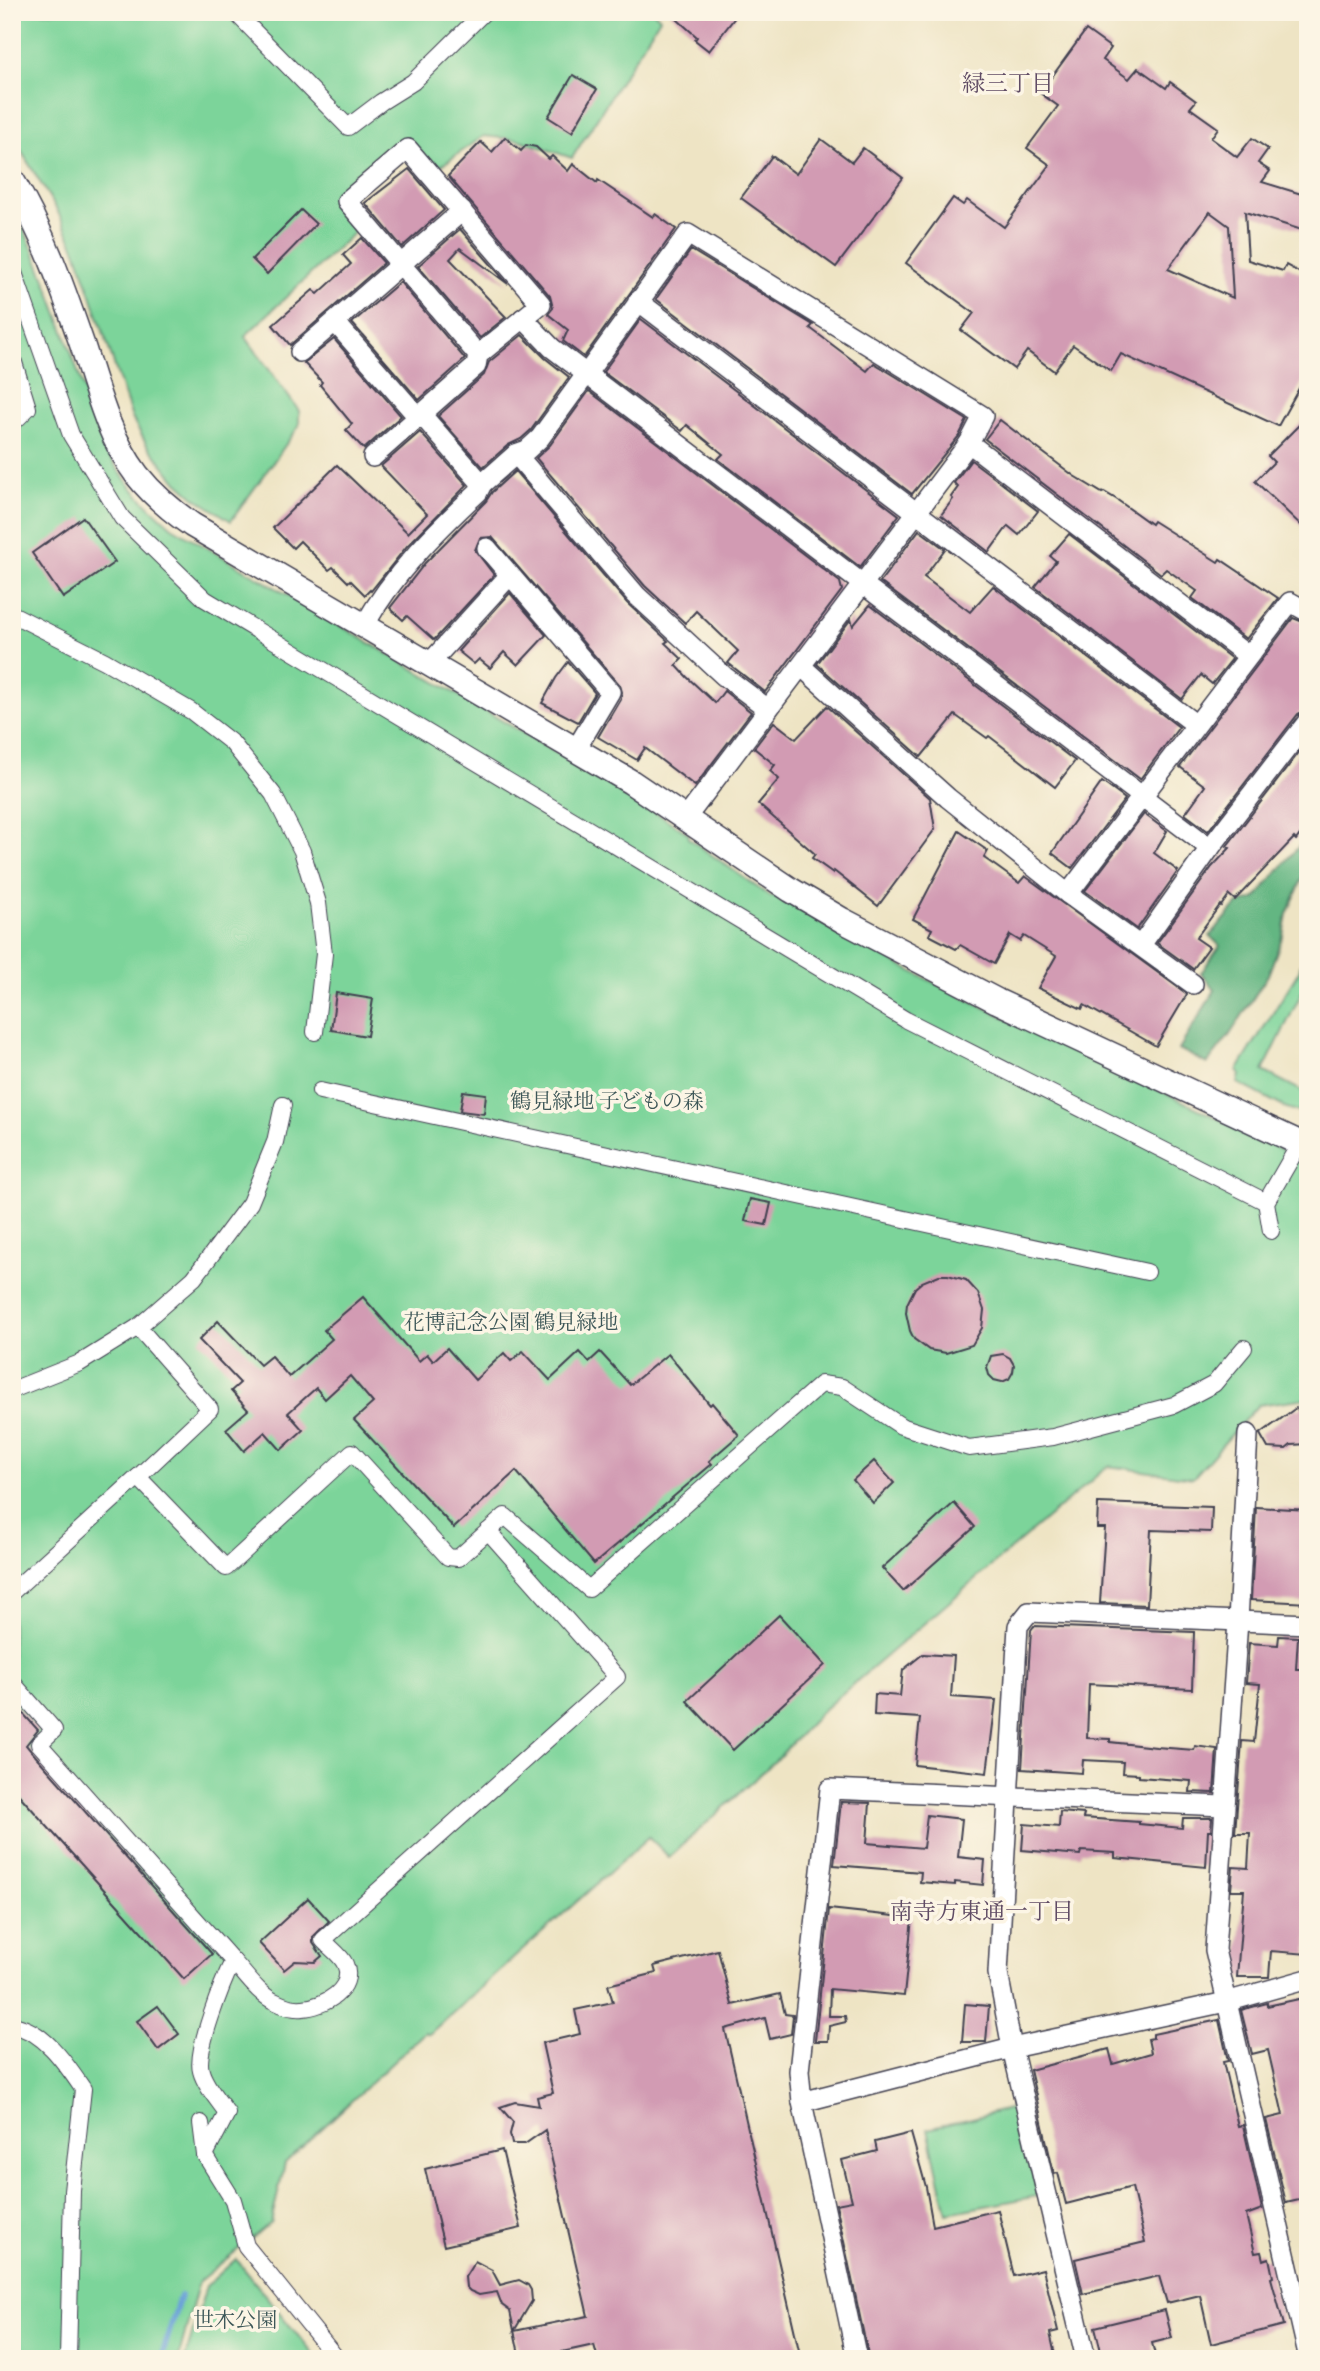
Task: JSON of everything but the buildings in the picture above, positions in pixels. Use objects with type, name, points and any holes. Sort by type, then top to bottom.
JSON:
[{"type":"street","points":[[235,12],[348,127],[413,82],[484,12]]},
{"type":"street","points":[[373,457],[476,366],[478,355],[541,304],[408,149],[347,201],[478,355]]},
{"type":"street","points":[[12,180],[50,252],[107,419],[137,475],[162,501],[192,525],[576,749],[686,818],[791,890],[997,1001],[1304,1145],[1266,1202],[1270,1231]]},
{"type":"street","points":[[300,352],[462,211]]},
{"type":"street","points":[[364,625],[377,602],[411,559],[478,492],[482,484],[516,454],[527,450],[540,438],[688,234],[983,416],[970,443],[686,818]]},
{"type":"street","points":[[12,267],[71,435],[122,518],[205,599],[906,1020],[1266,1202]]},
{"type":"street","points":[[638,301],[1195,724]]},
{"type":"street","points":[[523,318],[552,348],[1210,848]]},
{"type":"street","points":[[335,322],[418,417],[427,421],[482,484]]},
{"type":"street","points":[[12,356],[28,408],[12,424]]},
{"type":"street","points":[[970,443],[1247,655]]},
{"type":"street","points":[[516,454],[636,595],[724,676],[768,709]]},
{"type":"street","points":[[487,548],[610,692],[576,749]]},
{"type":"street","points":[[429,664],[509,576]]},
{"type":"street","points":[[1068,894],[1247,655],[1290,602],[1308,612]]},
{"type":"street","points":[[12,614],[105,661],[191,711],[232,743],[273,794],[302,851],[318,903],[324,954],[315,1032]]},
{"type":"street","points":[[801,666],[930,782],[1068,894],[1193,984]]},
{"type":"street","points":[[1141,945],[1210,848],[1308,721]]},
{"type":"street","points":[[320,1091],[1147,1272]]},
{"type":"street","points":[[12,1390],[80,1363],[138,1327],[194,1278],[250,1203],[275,1142],[283,1105]]},
{"type":"street","points":[[12,1592],[210,1409],[138,1327]]},
{"type":"street","points":[[138,1477],[226,1568],[352,1452],[448,1557],[458,1558],[505,1516],[589,1589],[821,1384],[842,1387],[901,1426],[969,1448],[1052,1437],[1174,1405],[1214,1384],[1244,1348]]},
{"type":"street","points":[[1248,1434],[1215,1951],[1308,2354]]},
{"type":"street","points":[[12,1682],[54,1730],[40,1744],[233,1961],[271,2000],[286,2006],[310,2007],[336,1994],[346,1983],[347,1969],[343,1960],[323,1940],[617,1677],[488,1531]]},
{"type":"street","points":[[1086,2359],[1012,2048],[999,1973],[1018,1626],[1029,1612],[1308,1625]]},
{"type":"street","points":[[857,2359],[802,2102],[799,2071],[830,1789],[1223,1807]]},
{"type":"street","points":[[205,2155],[228,2113],[202,2076],[200,2055],[233,1961]]},
{"type":"street","points":[[802,2102],[1012,2048],[1226,2002],[1308,1979]]},
{"type":"street","points":[[12,2025],[24,2027],[35,2034],[64,2061],[83,2089],[72,2191],[68,2359]]},
{"type":"street","points":[[201,2123],[205,2155],[233,2200],[246,2246],[337,2359]]},
{"type":"green space","points":[[12,12],[654,12],[660,18],[572,158],[520,140],[484,136],[435,170],[409,141],[339,200],[360,227],[245,336],[299,411],[299,426],[231,521],[194,497],[177,482],[147,445],[132,418],[76,250],[57,210],[12,136]]},
{"type":"green space","name":"花博記念公園 鶴見緑地","points":[[12,206],[41,268],[107,450],[132,488],[172,527],[627,794],[689,834],[688,838],[771,897],[776,895],[936,984],[1308,1163],[1308,1398],[1258,1405],[1193,1478],[1108,1466],[823,1710],[777,1759],[669,1857],[649,1837],[429,2034],[425,2032],[285,2163],[271,2223],[199,2281],[178,2359],[12,2359]]},
{"type":"green space","points":[[1308,835],[1308,866],[1287,914],[1283,935],[1268,975],[1229,1036],[1207,1064],[1179,1049],[1215,990],[1201,973],[1220,946],[1210,936],[1238,904],[1255,899]]},
{"type":"green space","points":[[1308,945],[1308,980],[1263,1071],[1308,1094],[1308,1115],[1284,1107],[1238,1083],[1240,1075],[1237,1071],[1299,971]]},
{"type":"green space","points":[[1021,2106],[1038,2196],[947,2213],[928,2129]]},
{"type":"green space","name":"世木公園","points":[[236,2259],[317,2359],[185,2359],[206,2286]]},
{"type":"waterway","points":[[161,2359],[180,2296]]},
{"type":"district","name":"緑三丁目","points":[[1008,83]]},
{"type":"district","name":"南寺方東通一丁目","points":[[982,1911]]},
{"type":"park label","name":"鶴見緑地 子どもの森","points":[[607,1101]]}]
